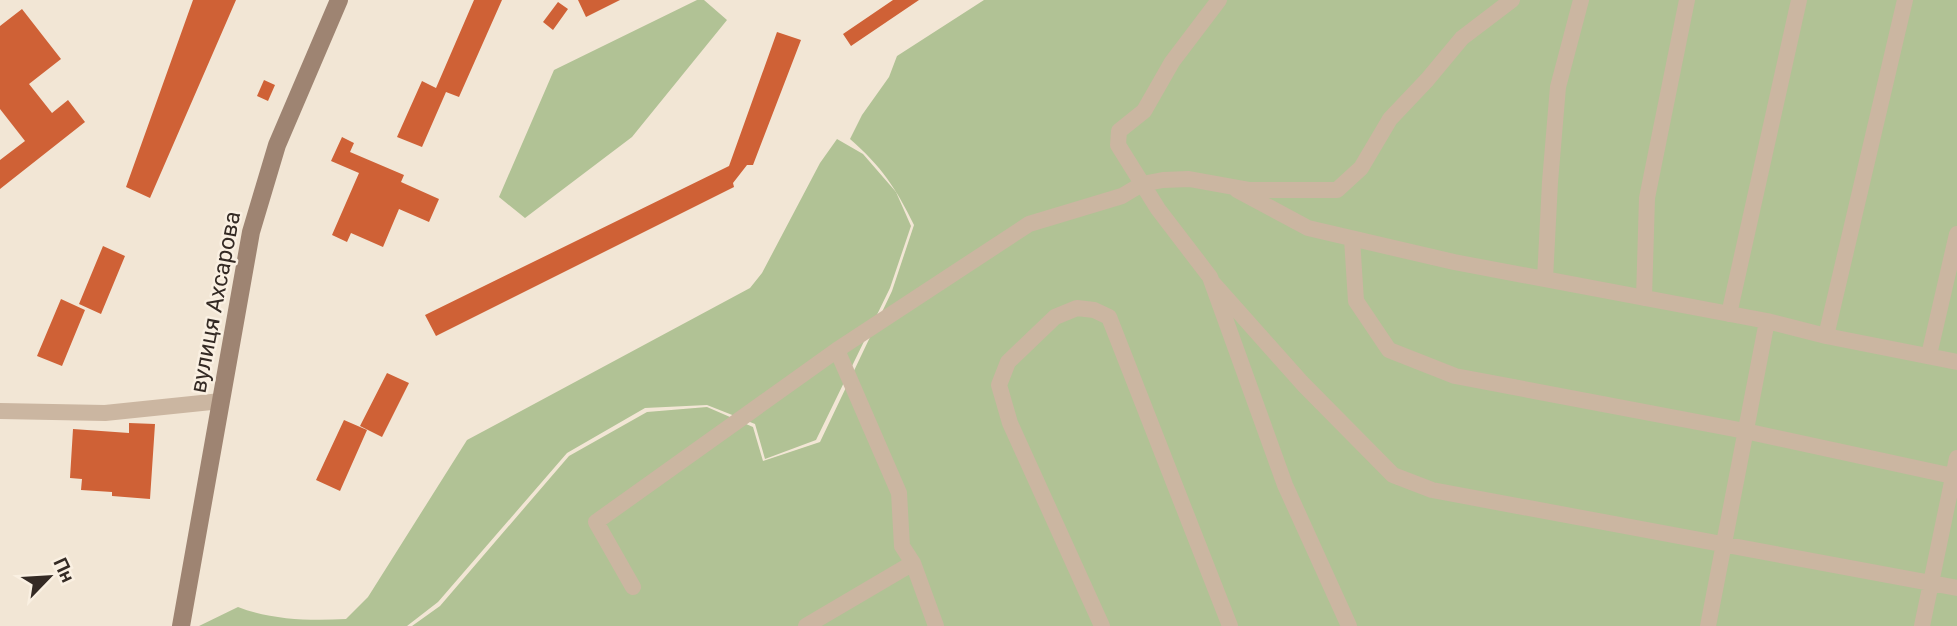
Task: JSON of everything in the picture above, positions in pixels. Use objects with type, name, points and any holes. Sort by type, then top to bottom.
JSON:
[{"type":"main road","name":"вулиця Ахсарова","points":[[181,626],[239,290],[261,195],[277,145],[339,0]]},
{"type":"street","points":[[1219,0],[1172,62],[1144,111],[1119,131],[1118,145],[1140,181],[1213,283],[1303,384],[1393,475],[1432,490],[1957,588]]},
{"type":"street","points":[[634,587],[596,522],[837,350],[1029,224],[1122,196],[1140,181],[1189,179],[1250,190],[1337,190],[1361,168],[1390,119],[1462,38],[1512,0]]},
{"type":"street","points":[[1545,279],[1558,87],[1581,0]]},
{"type":"street","points":[[1644,298],[1647,198],[1687,0]]},
{"type":"street","points":[[1729,314],[1799,0]]},
{"type":"street","points":[[1826,336],[1905,0]]},
{"type":"street","points":[[1229,186],[1308,228],[1352,239],[1454,262],[1767,321],[1826,336],[1957,362]]},
{"type":"street","points":[[1352,239],[1356,301],[1389,350],[1455,376],[1745,431],[1955,477]]},
{"type":"street","points":[[1928,355],[1956,239]]},
{"type":"street","points":[[1213,283],[1286,485],[1349,626]]},
{"type":"street","points":[[1102,626],[1010,423],[999,385],[1008,362],[1055,317],[1077,308],[1094,310],[1108,317],[1230,626]]},
{"type":"street","points":[[1708,626],[1767,321]]},
{"type":"street","points":[[837,350],[899,494],[902,546],[912,563],[936,626]]},
{"type":"street","points":[[0,411],[105,412],[221,401]]},
{"type":"street","points":[[1922,626],[1957,458]]},
{"type":"street","points":[[806,626],[912,563]]},
{"type":"green space","points":[[697,0],[704,0],[727,20],[632,137],[525,218],[499,197],[554,70]]},
{"type":"green space","points":[[984,0],[1957,0],[1957,626],[412,626],[440,606],[569,456],[647,412],[707,407],[753,427],[763,461],[820,442],[892,291],[914,225],[887,178],[850,139],[862,115],[889,77],[897,56]]},
{"type":"green space","points":[[837,139],[863,154],[896,192],[911,226],[890,288],[816,440],[765,459],[755,424],[707,405],[645,408],[567,453],[438,602],[407,626],[199,626],[238,607],[291,619],[346,619],[368,597],[467,440],[750,288],[762,273],[820,163]]},
{"type":"building","points":[[193,0],[236,0],[150,198],[126,187]]},
{"type":"building","points":[[474,0],[502,0],[459,97],[446,92],[422,147],[397,137],[422,81],[436,88]]},
{"type":"building","points":[[578,0],[620,0],[586,17]]},
{"type":"building","points":[[893,0],[919,0],[851,46],[843,34]]},
{"type":"building","points":[[558,2],[568,9],[553,30],[543,22]]},
{"type":"building","points":[[22,9],[61,59],[29,84],[52,113],[68,100],[85,122],[0,189],[0,160],[25,141],[0,109],[0,26]]},
{"type":"building","points":[[777,32],[801,40],[753,165],[747,165],[733,183],[734,187],[436,336],[425,315],[729,166]]},
{"type":"building","points":[[264,80],[275,85],[268,101],[257,96]]},
{"type":"building","points":[[342,137],[354,143],[350,152],[404,175],[401,182],[439,199],[429,222],[399,209],[383,247],[351,233],[347,242],[332,235],[359,173],[331,161]]},
{"type":"building","points":[[103,246],[125,256],[101,314],[79,304]]},
{"type":"building","points":[[61,299],[85,310],[62,366],[37,356]]},
{"type":"building","points":[[387,373],[409,383],[382,437],[360,426]]},
{"type":"building","points":[[344,420],[367,430],[340,491],[316,480]]},
{"type":"building","points":[[129,423],[155,424],[150,499],[81,490],[82,479],[70,478],[73,429],[129,433]]}]
